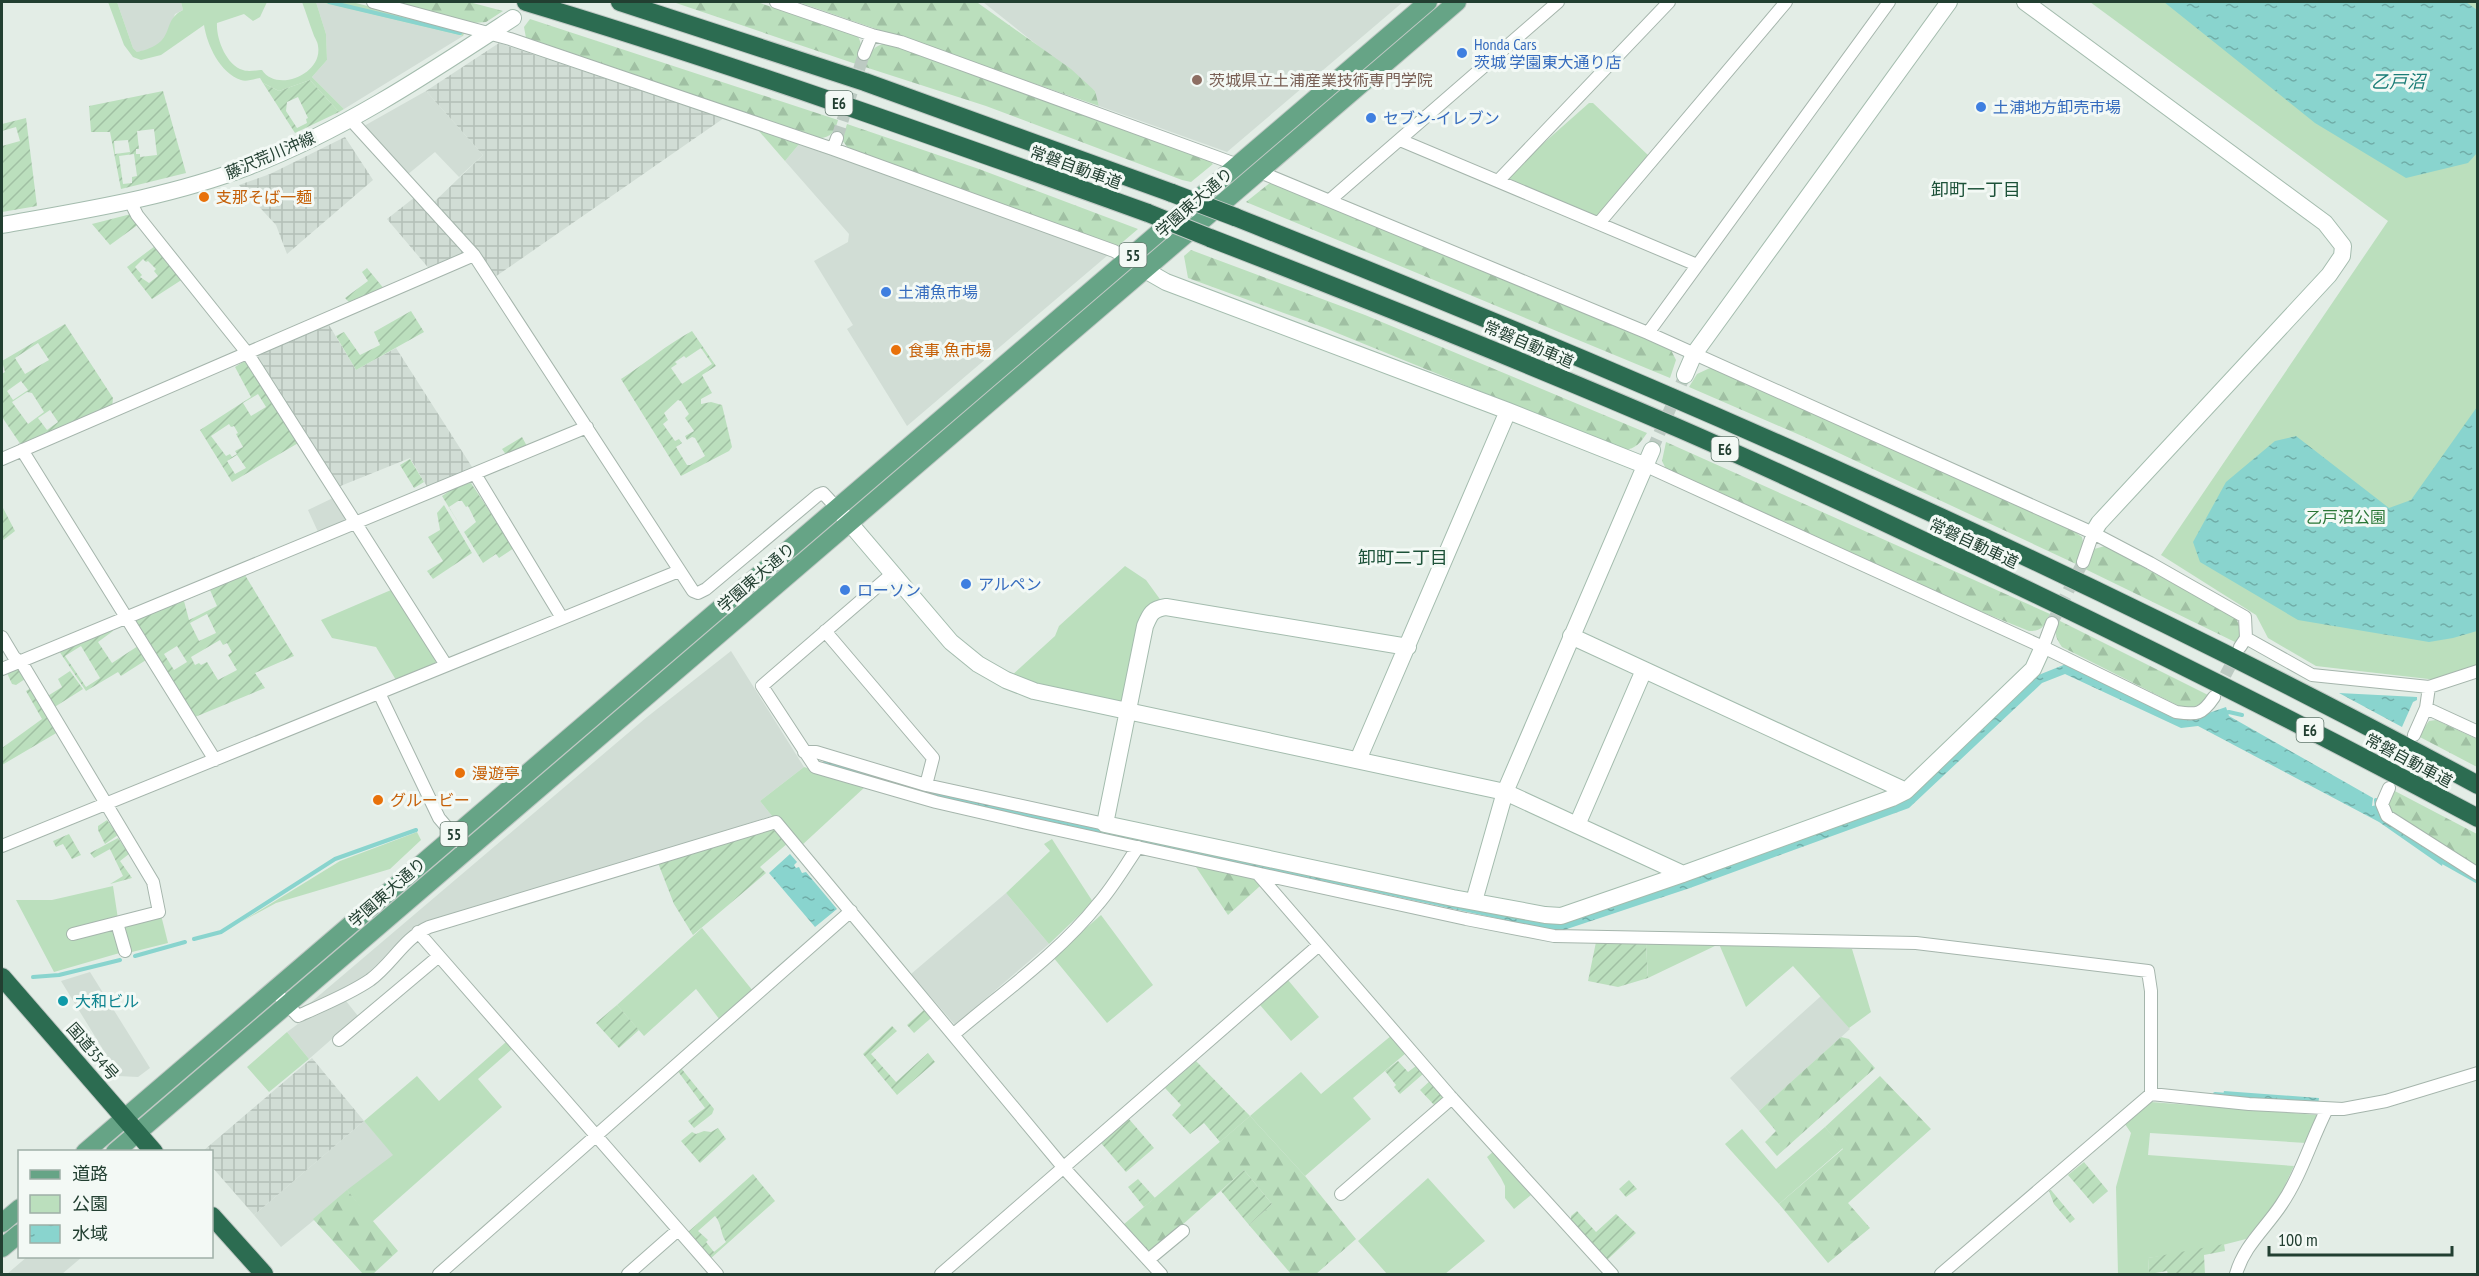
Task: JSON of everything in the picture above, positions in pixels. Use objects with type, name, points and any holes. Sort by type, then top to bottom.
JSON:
[{"type":"highway","name":"常磐自動車道","points":[[526,2],[658,42],[860,110],[1148,213],[1437,327],[1680,429],[2041,596],[2390,780],[2478,818]]},
{"type":"highway","name":"常磐自動車道","points":[[620,2],[865,82],[1172,193],[1450,303],[1687,402],[2243,648],[2409,740],[2478,785]]},
{"type":"highway","name":"国道354号","points":[[2,977],[152,1150]]},
{"type":"highway","points":[[213,1217],[264,1275]]},
{"type":"main road","name":"学園東大通り","points":[[86,1150],[1428,2]]},
{"type":"main road","name":"学園東大通り","points":[[117,1150],[1457,2]]},
{"type":"main road","points":[[2,1223],[18,1210]]},
{"type":"main road","points":[[2,1248],[18,1235]]},
{"type":"street","points":[[373,2],[490,33],[835,144],[1114,251],[1128,259]]},
{"type":"street","points":[[776,2],[872,35],[901,42],[1238,165]]},
{"type":"street","points":[[1330,200],[1558,2]]},
{"type":"street","points":[[1498,181],[1669,2]]},
{"type":"street","points":[[1599,223],[1786,2]]},
{"type":"street","points":[[1648,333],[1889,2]]},
{"type":"street","points":[[1685,375],[1694,354],[1948,2]]},
{"type":"street","points":[[2025,2],[2325,223],[2343,246],[2342,256],[2329,275],[2099,523],[2083,562]]},
{"type":"street","name":"藤沢荒川沖線","points":[[2,225],[130,201],[248,166],[350,119],[418,79],[513,18]]},
{"type":"street","points":[[864,54],[872,35]]},
{"type":"street","points":[[350,119],[474,255],[693,591],[698,593],[706,589],[823,493],[951,642],[978,664],[1006,680],[1034,691],[1505,792],[1683,874]]},
{"type":"street","points":[[1400,140],[1697,265]]},
{"type":"street","points":[[1260,172],[1648,333],[2093,533],[2150,562],[2245,617],[2243,648],[2312,675],[2429,687],[2478,671]]},
{"type":"street","points":[[130,201],[136,214],[248,354],[446,665]]},
{"type":"street","points":[[2,459],[474,255]]},
{"type":"street","points":[[1145,270],[1166,282],[1508,411],[1644,465],[2043,647],[2176,712],[2194,715],[2205,709],[2221,692]]},
{"type":"street","points":[[972,393],[985,408]]},
{"type":"street","points":[[1358,760],[1508,411]]},
{"type":"street","points":[[2,669],[587,427]]},
{"type":"street","points":[[22,450],[215,760]]},
{"type":"street","points":[[1474,902],[1505,792],[1652,450]]},
{"type":"street","points":[[475,474],[562,618]]},
{"type":"street","points":[[2,846],[679,571]]},
{"type":"street","points":[[893,573],[762,686],[815,767],[936,802],[1258,874],[1554,936],[1916,943],[2148,971],[2151,991],[2151,1094]]},
{"type":"street","points":[[1105,824],[1145,626],[1150,614],[1157,608],[1166,607],[1408,647]]},
{"type":"street","points":[[804,752],[816,752],[926,785],[1105,824],[1474,902],[1561,916],[1683,874],[1906,791],[2033,669],[2052,623]]},
{"type":"street","points":[[825,632],[933,758],[926,785]]},
{"type":"street","points":[[1571,636],[1906,791]]},
{"type":"street","points":[[2,637],[29,674],[153,882],[159,912],[73,934]]},
{"type":"street","points":[[1577,825],[1644,670]]},
{"type":"street","points":[[2409,740],[2426,708],[2429,687]]},
{"type":"street","points":[[379,693],[439,818],[466,850]]},
{"type":"street","points":[[2426,708],[2478,732]]},
{"type":"street","points":[[2390,780],[2382,804],[2387,816],[2478,874]]},
{"type":"street","points":[[274,990],[298,1016],[334,1000],[371,979],[418,932],[776,822],[1063,1167],[1161,1275]]},
{"type":"street","points":[[954,1034],[1072,932],[1098,904],[1138,847]]},
{"type":"street","points":[[1258,874],[1452,1098],[1612,1275]]},
{"type":"street","points":[[439,1275],[851,911]]},
{"type":"street","points":[[117,923],[125,951]]},
{"type":"street","points":[[418,932],[717,1275]]},
{"type":"street","points":[[941,1275],[1319,945]]},
{"type":"street","points":[[339,1040],[439,956]]},
{"type":"street","points":[[1941,1275],[2151,1094],[2327,1109],[2386,1101],[2478,1073]]},
{"type":"street","points":[[1341,1194],[1452,1098]]},
{"type":"street","points":[[2236,1275],[2239,1263],[2254,1239],[2286,1196],[2327,1109]]},
{"type":"street","points":[[628,1275],[678,1230]]},
{"type":"street","points":[[1148,1260],[1183,1231]]},
{"type":"shaded area","points":[[117,2],[181,2],[183,10],[175,14],[165,38],[156,48],[137,52],[133,48]]},
{"type":"shaded area","points":[[316,2],[463,36],[344,109],[312,77],[327,60],[326,34]]},
{"type":"shaded area","name":"茨城県立土浦産業技術専門学院","points":[[983,2],[1403,2],[1227,152],[1099,106],[1095,91]]},
{"type":"shaded area","points":[[499,43],[724,118],[495,277],[434,202],[483,155],[426,91]]},
{"type":"shaded area","points":[[426,91],[483,155],[459,177],[435,152],[407,175],[364,126]]},
{"type":"shaded area","points":[[345,137],[373,180],[287,254],[276,225],[239,185],[270,174]]},
{"type":"shaded area","points":[[800,143],[1108,255],[907,426],[847,329],[853,325],[814,261],[848,242],[849,234],[785,161]]},
{"type":"shaded area","points":[[415,197],[464,250],[464,255],[431,271],[387,219]]},
{"type":"shaded area","points":[[329,325],[356,370],[396,348],[474,470],[429,490],[410,458],[338,487],[258,359],[259,355]]},
{"type":"shaded area","points":[[335,497],[349,519],[319,534],[308,510]]},
{"type":"shaded area","points":[[731,651],[804,767],[760,801],[772,816],[423,925],[368,978],[302,1010],[647,717]]},
{"type":"shaded area","points":[[1006,893],[1049,944],[955,1025],[911,974]]},
{"type":"shaded area","points":[[90,972],[150,1068],[138,1077],[118,1076],[102,1060],[107,1056],[61,981]]},
{"type":"shaded area","points":[[1821,996],[1850,1029],[1759,1111],[1730,1078]]},
{"type":"shaded area","points":[[346,1001],[358,1016],[309,1059],[287,1032],[302,1021]]},
{"type":"shaded area","points":[[312,1058],[364,1121],[254,1215],[213,1168],[213,1150],[204,1150]]},
{"type":"shaded area","points":[[364,1121],[394,1155],[281,1247],[254,1215]]},
{"type":"shaded area","points":[[26,1258],[81,1258],[62,1274],[7,1274]]},
{"type":"green space","points":[[108,2],[117,2],[133,48],[137,52],[150,48],[164,38],[172,20],[183,10],[181,2],[267,2],[260,17],[253,21],[244,14],[217,23],[218,36],[227,57],[237,67],[247,71],[262,70],[269,77],[288,80],[306,72],[318,56],[318,46],[302,2],[316,2],[326,34],[327,60],[312,77],[344,109],[339,112],[310,80],[279,91],[263,83],[260,78],[245,81],[234,76],[221,65],[216,57],[208,41],[204,25],[161,55],[141,60],[133,57],[124,45]]},
{"type":"green space","points":[[320,2],[352,2],[465,31],[463,36]]},
{"type":"green space","points":[[388,2],[469,2],[503,11],[486,22],[473,23]]},
{"type":"green space","points":[[673,2],[757,2],[857,35],[861,46],[860,53],[856,64]]},
{"type":"green space","points":[[798,2],[978,3],[1071,69],[1095,91],[1099,106]]},
{"type":"green space","name":"乙戸沼公園","points":[[2090,2],[2477,2],[2477,667],[2437,680],[2316,666],[2268,638],[2256,615],[2161,555],[2388,221]]},
{"type":"green space","points":[[530,19],[838,120],[837,124],[829,135],[819,138],[526,38],[524,27]]},
{"type":"green space","points":[[883,44],[901,46],[1204,157],[1213,164],[1191,182],[1182,180],[986,106],[865,67],[873,50]]},
{"type":"green space","points":[[310,80],[339,112],[295,133],[263,83],[279,91]],"holes":[[[298,97],[308,118],[307,123],[297,128],[286,111],[287,102]]]},
{"type":"green space","points":[[163,91],[186,173],[121,189],[110,132],[91,132],[89,106]],"holes":[[[154,129],[157,155],[140,157],[140,154],[136,154],[136,149],[139,149],[137,131]],[[128,140],[130,152],[115,154],[114,141]],[[134,154],[137,176],[132,177],[132,183],[123,184],[119,156]]]},
{"type":"green space","points":[[1589,103],[1593,103],[1649,156],[1598,219],[1502,180]]},
{"type":"green space","points":[[26,118],[37,206],[2,212],[2,146],[20,141],[16,127],[2,131],[2,124]]},
{"type":"green space","points":[[847,124],[979,169],[1138,229],[1118,246],[848,148],[842,140]]},
{"type":"green space","points":[[758,130],[800,143],[785,161]]},
{"type":"green space","points":[[1271,182],[1670,348],[1676,360],[1670,378],[1246,202]]},
{"type":"green space","points":[[131,214],[139,224],[110,245],[92,224]]},
{"type":"green space","points":[[155,246],[183,279],[152,299],[127,267]],"holes":[[[143,259],[148,261],[156,269],[154,271],[158,276],[149,283],[140,277],[142,275],[135,267]]]},
{"type":"green space","points":[[1191,250],[1365,315],[1647,433],[1638,445],[1624,450],[1325,328],[1188,278],[1184,256]]},
{"type":"green space","points":[[367,268],[385,290],[351,304],[345,298],[368,281],[362,272]]},
{"type":"green space","points":[[411,311],[424,332],[356,370],[336,336],[344,332],[360,355],[380,345],[374,332]]},
{"type":"green space","points":[[65,324],[113,398],[112,408],[21,445],[2,417],[2,374],[5,372],[2,361]],"holes":[[[38,343],[49,360],[25,374],[15,358]],[[21,381],[28,390],[13,400],[7,391]],[[27,392],[32,393],[44,412],[28,424],[12,402]],[[50,410],[58,422],[47,430],[38,418]]]},
{"type":"green space","points":[[692,331],[716,366],[702,375],[712,393],[701,399],[701,404],[711,402],[722,405],[732,447],[729,451],[681,476],[621,379]],"holes":[[[701,348],[712,364],[682,384],[671,368],[677,364],[675,362]],[[678,400],[689,414],[685,418],[694,431],[685,436],[687,440],[695,438],[705,456],[690,465],[687,465],[676,447],[682,443],[679,439],[675,441],[663,424],[668,420],[664,413]]]},
{"type":"green space","points":[[246,360],[300,442],[232,482],[200,430],[251,397],[235,367]],"holes":[[[258,394],[266,407],[251,416],[243,403]],[[229,424],[231,427],[234,426],[243,447],[235,451],[237,454],[232,457],[230,454],[226,456],[211,436]],[[237,455],[246,468],[235,474],[227,461]]]},
{"type":"green space","points":[[1712,367],[2072,530],[2082,537],[2084,547],[2076,564],[1809,439],[1689,387],[1697,374]]},
{"type":"green space","points":[[522,437],[528,448],[507,456],[502,449]]},
{"type":"green space","points":[[1666,442],[2050,614],[2040,629],[2029,631],[1972,608],[1666,469],[1662,461]]},
{"type":"green space","points":[[410,459],[424,482],[414,488],[400,465]]},
{"type":"green space","points":[[471,483],[514,548],[499,558],[496,554],[483,563],[464,532],[476,522],[468,506],[458,501],[449,507],[462,529],[442,496],[460,484]]},
{"type":"green space","points":[[444,505],[472,553],[433,579],[427,571],[443,561],[428,537],[440,530],[437,513]]},
{"type":"green space","points":[[2,506],[15,531],[2,541]]},
{"type":"green space","points":[[2105,546],[2236,618],[2242,633],[2237,643],[2083,568],[2094,549]]},
{"type":"green space","points":[[1125,566],[1146,580],[1162,602],[1124,706],[1010,677],[1055,636],[1059,626]]},
{"type":"green space","points":[[245,575],[294,656],[255,673],[265,688],[195,717],[131,620]],"holes":[[[210,590],[217,606],[189,620],[184,601]],[[207,614],[216,633],[199,641],[190,623]],[[220,640],[223,645],[227,643],[232,652],[228,655],[237,670],[218,680],[207,662],[195,665],[191,657]],[[177,646],[187,662],[174,670],[164,654]]]},
{"type":"green space","points":[[391,590],[437,660],[435,664],[396,680],[376,647],[332,638],[321,620]]},
{"type":"green space","points":[[2058,620],[2208,695],[2198,705],[2183,708],[2062,647],[2056,634]]},
{"type":"green space","points":[[112,628],[113,631],[98,642],[112,663],[138,646],[146,660],[121,676],[118,672],[86,691],[59,651]],"holes":[[[81,646],[100,678],[86,687],[65,656]]]},
{"type":"green space","points":[[21,669],[25,679],[16,685],[12,684],[7,673]]},
{"type":"green space","points":[[70,671],[83,689],[53,708],[46,697],[62,687],[58,679]]},
{"type":"green space","points":[[31,688],[58,732],[2,765],[2,748],[42,719],[26,691]]},
{"type":"green space","points":[[2436,720],[2477,739],[2477,767],[2418,736],[2429,721]]},
{"type":"green space","points":[[804,767],[866,786],[801,846],[779,819],[772,816],[760,801]]},
{"type":"green space","points":[[2391,789],[2477,834],[2477,866],[2389,811],[2387,805]]},
{"type":"green space","points":[[107,820],[118,835],[105,844],[98,826]]},
{"type":"green space","points":[[770,829],[776,831],[788,843],[760,867],[766,873],[693,935],[674,904],[658,863]]},
{"type":"green space","points":[[417,832],[421,840],[390,869],[276,903],[241,922],[340,861]]},
{"type":"green space","points":[[69,834],[81,855],[72,859],[63,844],[56,847],[53,841]]},
{"type":"green space","points":[[118,838],[129,854],[120,861],[132,878],[110,884],[123,876],[110,849],[94,858],[90,853]]},
{"type":"green space","points":[[1052,839],[1093,902],[1049,944],[1006,893],[1050,851],[1044,844]]},
{"type":"green space","points":[[1194,864],[1254,878],[1260,886],[1228,915]]},
{"type":"green space","points":[[113,886],[123,952],[54,972],[16,900],[52,900]]},
{"type":"green space","points":[[161,915],[168,943],[128,953],[121,925]]},
{"type":"green space","points":[[1101,915],[1153,985],[1107,1023],[1053,957]]},
{"type":"green space","points":[[702,928],[753,991],[720,1020],[696,989],[644,1036],[617,1005]]},
{"type":"green space","points":[[1596,942],[1646,944],[1648,978],[1618,987],[1588,981]]},
{"type":"green space","points":[[1719,943],[1852,949],[1871,1012],[1849,1028],[1793,966],[1746,1007],[1719,944],[1648,978],[1646,944]]},
{"type":"green space","points":[[1288,980],[1319,1017],[1291,1041],[1260,1005]]},
{"type":"green space","points":[[617,1005],[639,1030],[619,1048],[596,1023]]},
{"type":"green space","points":[[924,1010],[931,1018],[914,1033],[907,1025]]},
{"type":"green space","points":[[892,1026],[897,1031],[871,1054],[896,1082],[928,1053],[935,1062],[897,1095],[863,1054]]},
{"type":"green space","points":[[287,1032],[309,1059],[269,1092],[247,1067]]},
{"type":"green space","points":[[1392,1035],[1406,1053],[1353,1098],[1371,1119],[1305,1176],[1250,1116],[1301,1072],[1321,1094]]},
{"type":"green space","points":[[1841,1037],[1849,1039],[1875,1068],[1777,1156],[1765,1142],[1776,1131],[1759,1111]]},
{"type":"green space","points":[[506,1042],[512,1049],[478,1079],[502,1107],[372,1222],[347,1190],[393,1155],[364,1121],[417,1076],[439,1101]]},
{"type":"green space","points":[[1196,1061],[1250,1116],[1220,1142],[1204,1123],[1190,1134],[1172,1115],[1181,1105],[1165,1088]]},
{"type":"green space","points":[[1398,1061],[1408,1072],[1416,1066],[1423,1074],[1400,1094],[1385,1071]]},
{"type":"green space","points":[[681,1068],[714,1109],[712,1114],[694,1128],[688,1121],[705,1108],[677,1070]]},
{"type":"green space","points":[[1880,1076],[1931,1129],[1848,1203],[1870,1228],[1828,1263],[1779,1204],[1843,1149],[1825,1127]]},
{"type":"green space","points":[[1431,1080],[1444,1098],[1436,1107],[1420,1090]]},
{"type":"green space","points":[[2151,1102],[2317,1115],[2318,1118],[2306,1143],[2150,1133],[2148,1155],[2294,1166],[2278,1200],[2246,1239],[2203,1250],[2148,1258],[2149,1274],[2118,1274],[2116,1187],[2131,1133],[2125,1124]]},
{"type":"green space","points":[[1250,1116],[1305,1176],[1356,1239],[1316,1274],[1291,1274],[1249,1225],[1272,1204],[1244,1170],[1154,1250],[1147,1252],[1123,1225]]},
{"type":"green space","points":[[1129,1119],[1154,1148],[1126,1172],[1101,1143]]},
{"type":"green space","points":[[1825,1127],[1843,1148],[1779,1204],[1725,1144],[1742,1129],[1776,1169]]},
{"type":"green space","points":[[718,1128],[726,1139],[700,1163],[681,1141],[692,1132],[696,1134],[704,1131],[711,1132]]},
{"type":"green space","points":[[1494,1151],[1531,1195],[1514,1209],[1505,1198],[1505,1186],[1487,1157]]},
{"type":"green space","points":[[2084,1162],[2108,1191],[2093,1204],[2068,1175]]},
{"type":"green space","points":[[1244,1170],[1272,1204],[1249,1225],[1221,1191]]},
{"type":"green space","points":[[753,1174],[775,1201],[710,1259],[687,1233]],"holes":[[[715,1216],[726,1242],[714,1252],[706,1242],[708,1240],[698,1231]]]},
{"type":"green space","points":[[1428,1178],[1485,1241],[1445,1274],[1387,1274],[1358,1241]]},
{"type":"green space","points":[[1138,1179],[1155,1198],[1144,1207],[1128,1187]]},
{"type":"green space","points":[[1629,1180],[1637,1189],[1626,1197],[1619,1189]]},
{"type":"green space","points":[[347,1190],[398,1251],[373,1274],[363,1274],[313,1219]]},
{"type":"green space","points":[[2051,1190],[2075,1219],[2070,1223],[2054,1204],[2049,1191]]},
{"type":"green space","points":[[1577,1211],[1596,1232],[1616,1214],[1636,1233],[1607,1260],[1571,1221],[1571,1216]]},
{"type":"green space","points":[[2224,1244],[2225,1251],[2204,1255],[2205,1274],[2168,1274],[2167,1271],[2149,1274],[2148,1258]]},
{"type":"water","name":"乙戸沼","points":[[2164,2],[2466,2],[2477,10],[2477,153],[2468,163],[2406,178],[2315,123]]},
{"type":"water","points":[[2477,407],[2477,631],[2429,642],[2298,620],[2200,562],[2193,542],[2226,482],[2275,441],[2296,436],[2389,508],[2411,500]]},
{"type":"water","points":[[2066,664],[2183,719],[2197,717],[2226,707],[2229,716],[2373,798],[2372,806],[2378,805],[2444,859],[2442,866],[2379,822],[2198,726],[2181,728],[2065,674],[2042,683],[1909,808],[1690,888],[1564,930],[1552,930],[952,802],[823,764],[824,759],[1552,922],[1906,800],[2036,676]]},
{"type":"water","points":[[2339,693],[2417,697],[2417,700],[2413,702],[2402,727]]},
{"type":"water","points":[[790,854],[797,862],[794,865],[796,868],[799,867],[802,873],[806,872],[837,909],[815,927],[769,873]]},
{"type":"water","points":[[2224,1091],[2319,1098],[2318,1106],[2222,1099]]},
{"type":"waterway","points":[[329,2],[460,33]]},
{"type":"waterway","points":[[2223,713],[2242,715]]},
{"type":"waterway","points":[[2376,800],[2377,809]]},
{"type":"waterway","points":[[194,939],[221,932],[335,859],[416,830]]},
{"type":"waterway","points":[[2439,860],[2478,882]]},
{"type":"waterway","points":[[135,956],[185,942]]},
{"type":"waterway","points":[[33,977],[59,975],[120,960]]},
{"type":"waterway","points":[[2215,1094],[2227,1095]]},
{"type":"tunnel","points":[[837,138],[864,54]]},
{"type":"tunnel","points":[[1652,450],[1685,375]]},
{"type":"tunnel","points":[[2052,623],[2083,562]]},
{"type":"tunnel","points":[[2217,691],[2237,653]]},
{"type":"tunnel","points":[[2392,781],[2410,743]]},
{"type":"place","name":"Honda Cars 茨城 学園東大通り店","points":[[1462,53]]},
{"type":"place","name":"茨城県立土浦産業技術専門学院","points":[[1197,80]]},
{"type":"place","name":"土浦地方卸売市場","points":[[1981,107]]},
{"type":"place","name":"セブン-イレブン","points":[[1371,118]]},
{"type":"place","name":"支那そば一麺","points":[[204,197]]},
{"type":"place","name":"土浦魚市場","points":[[886,292]]},
{"type":"place","name":"食事 魚市場","points":[[896,350]]},
{"type":"place","name":"アルペン","points":[[966,584]]},
{"type":"place","name":"ローソン","points":[[845,590]]},
{"type":"place","name":"漫遊亭","points":[[460,773]]},
{"type":"place","name":"グルービー","points":[[378,800]]},
{"type":"place","name":"大和ビル","points":[[63,1001]]},
{"type":"district","name":"卸町一丁目","points":[[1976,189]]},
{"type":"district","name":"卸町二丁目","points":[[1403,557]]}]
